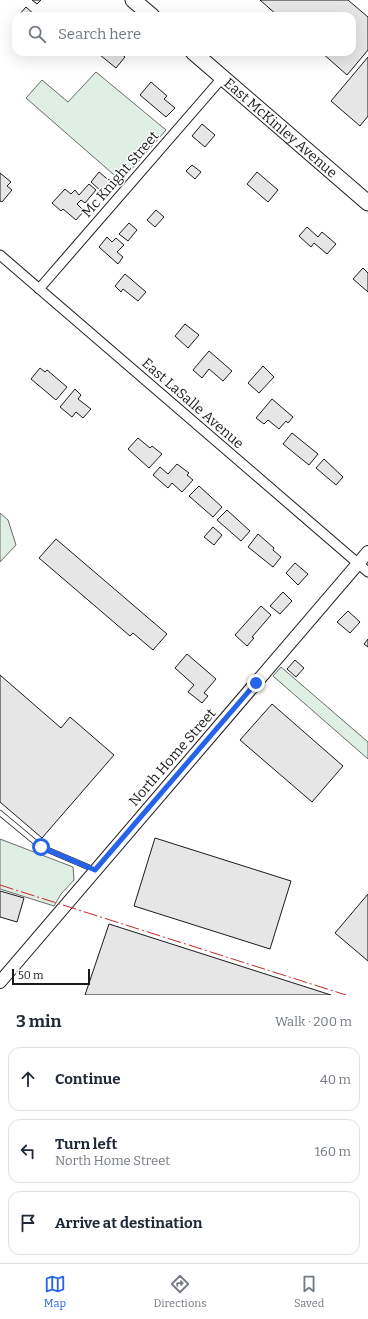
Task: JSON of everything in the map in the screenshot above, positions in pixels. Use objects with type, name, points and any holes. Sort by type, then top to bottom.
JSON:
[{"type":"main road","points":[[133,0],[147,12]]},
{"type":"main road","name":"East McKinley Avenue","points":[[198,56],[368,203]]},
{"type":"street","name":"Mc Knight Street","points":[[39,289],[223,77]]},
{"type":"street","name":"East LaSalle Avenue","points":[[0,255],[368,572]]},
{"type":"street","name":"North Home Street","points":[[0,982],[368,552]]},
{"type":"lane","points":[[0,813],[41,847],[95,870]]},
{"type":"green space","points":[[96,72],[166,130],[121,181],[26,98],[42,80],[68,102]]},
{"type":"green space","points":[[0,513],[8,520],[16,545],[0,562]]},
{"type":"green space","points":[[281,667],[368,742],[368,759],[273,676]]},
{"type":"green space","points":[[0,839],[73,867],[74,880],[61,894],[54,906],[0,889]]},
{"type":"building","points":[[32,0],[41,0],[37,4]]},
{"type":"building","points":[[260,0],[348,0],[368,17],[368,50],[347,75],[326,56],[356,56],[356,12],[274,12]]},
{"type":"building","points":[[26,7],[32,12],[22,12]]},
{"type":"building","points":[[101,56],[124,56],[125,57],[116,68]]},
{"type":"building","points":[[368,57],[368,116],[360,126],[331,101]]},
{"type":"building","points":[[151,82],[167,96],[164,99],[175,108],[166,117],[140,95]]},
{"type":"building","points":[[202,124],[215,135],[205,147],[192,136]]},
{"type":"building","points":[[192,165],[201,172],[195,179],[186,171]]},
{"type":"building","points":[[99,172],[111,182],[102,192],[91,182]]},
{"type":"building","points":[[257,172],[278,190],[268,202],[247,184]]},
{"type":"building","points":[[0,173],[11,182],[7,186],[12,190],[2,202],[0,201]]},
{"type":"building","points":[[89,184],[96,190],[85,203],[81,200],[77,204],[84,211],[76,220],[63,209],[61,211],[52,203],[65,189],[71,194],[75,190],[79,195]]},
{"type":"building","points":[[156,210],[164,217],[155,227],[147,220]]},
{"type":"building","points":[[129,223],[137,230],[128,241],[119,234]]},
{"type":"building","points":[[307,227],[318,237],[322,232],[336,244],[327,254],[314,243],[311,247],[299,236]]},
{"type":"building","points":[[107,237],[112,242],[116,238],[124,245],[117,252],[123,257],[118,264],[99,247]]},
{"type":"building","points":[[363,268],[368,273],[368,292],[353,279]]},
{"type":"building","points":[[125,274],[146,292],[138,301],[123,289],[121,292],[115,286]]},
{"type":"building","points":[[185,324],[199,335],[188,348],[175,336]]},
{"type":"building","points":[[209,351],[232,371],[223,381],[209,369],[202,378],[193,370]]},
{"type":"building","points":[[263,366],[274,377],[259,393],[248,383]]},
{"type":"building","points":[[40,368],[45,372],[47,370],[67,387],[56,400],[31,379]]},
{"type":"building","points":[[75,389],[81,395],[78,399],[91,409],[83,418],[76,412],[72,417],[60,407]]},
{"type":"building","points":[[272,399],[293,417],[288,423],[286,421],[279,429],[268,420],[264,424],[256,418]]},
{"type":"building","points":[[292,433],[318,454],[309,465],[283,444]]},
{"type":"building","points":[[138,438],[150,448],[152,446],[162,454],[149,468],[128,449]]},
{"type":"building","points":[[324,459],[343,477],[336,485],[316,468]]},
{"type":"building","points":[[177,464],[189,473],[187,475],[193,480],[182,492],[172,483],[168,488],[153,475],[160,467],[168,474]]},
{"type":"building","points":[[199,486],[222,507],[213,517],[189,496]]},
{"type":"building","points":[[227,510],[250,531],[241,541],[217,520]]},
{"type":"building","points":[[213,527],[222,535],[214,545],[204,537]]},
{"type":"building","points":[[258,534],[274,548],[273,550],[281,557],[273,567],[248,547]]},
{"type":"building","points":[[56,539],[167,634],[153,650],[133,633],[130,636],[39,558]]},
{"type":"building","points":[[295,563],[308,574],[298,585],[286,573]]},
{"type":"building","points":[[283,592],[292,601],[280,614],[270,606]]},
{"type":"building","points":[[261,606],[271,615],[252,637],[254,638],[247,646],[235,635]]},
{"type":"building","points":[[348,611],[360,622],[350,633],[337,622]]},
{"type":"building","points":[[368,639],[368,647],[364,644]]},
{"type":"building","points":[[187,654],[216,679],[204,693],[208,696],[202,703],[188,692],[194,685],[175,668]]},
{"type":"building","points":[[295,660],[304,668],[296,677],[287,669]]},
{"type":"building","points":[[0,675],[61,728],[70,717],[114,755],[42,838],[0,802]]},
{"type":"building","points":[[272,704],[343,766],[312,802],[240,740]]},
{"type":"building","points":[[155,838],[291,881],[270,949],[134,906]]},
{"type":"building","points":[[0,891],[24,898],[17,922],[0,917]]},
{"type":"building","points":[[368,894],[368,961],[335,933]]},
{"type":"building","points":[[109,924],[331,995],[85,995]]},
{"type":"power","points":[[0,885],[346,995]]},
{"type":"route","points":[[41,847],[95,870],[256,683]]}]
